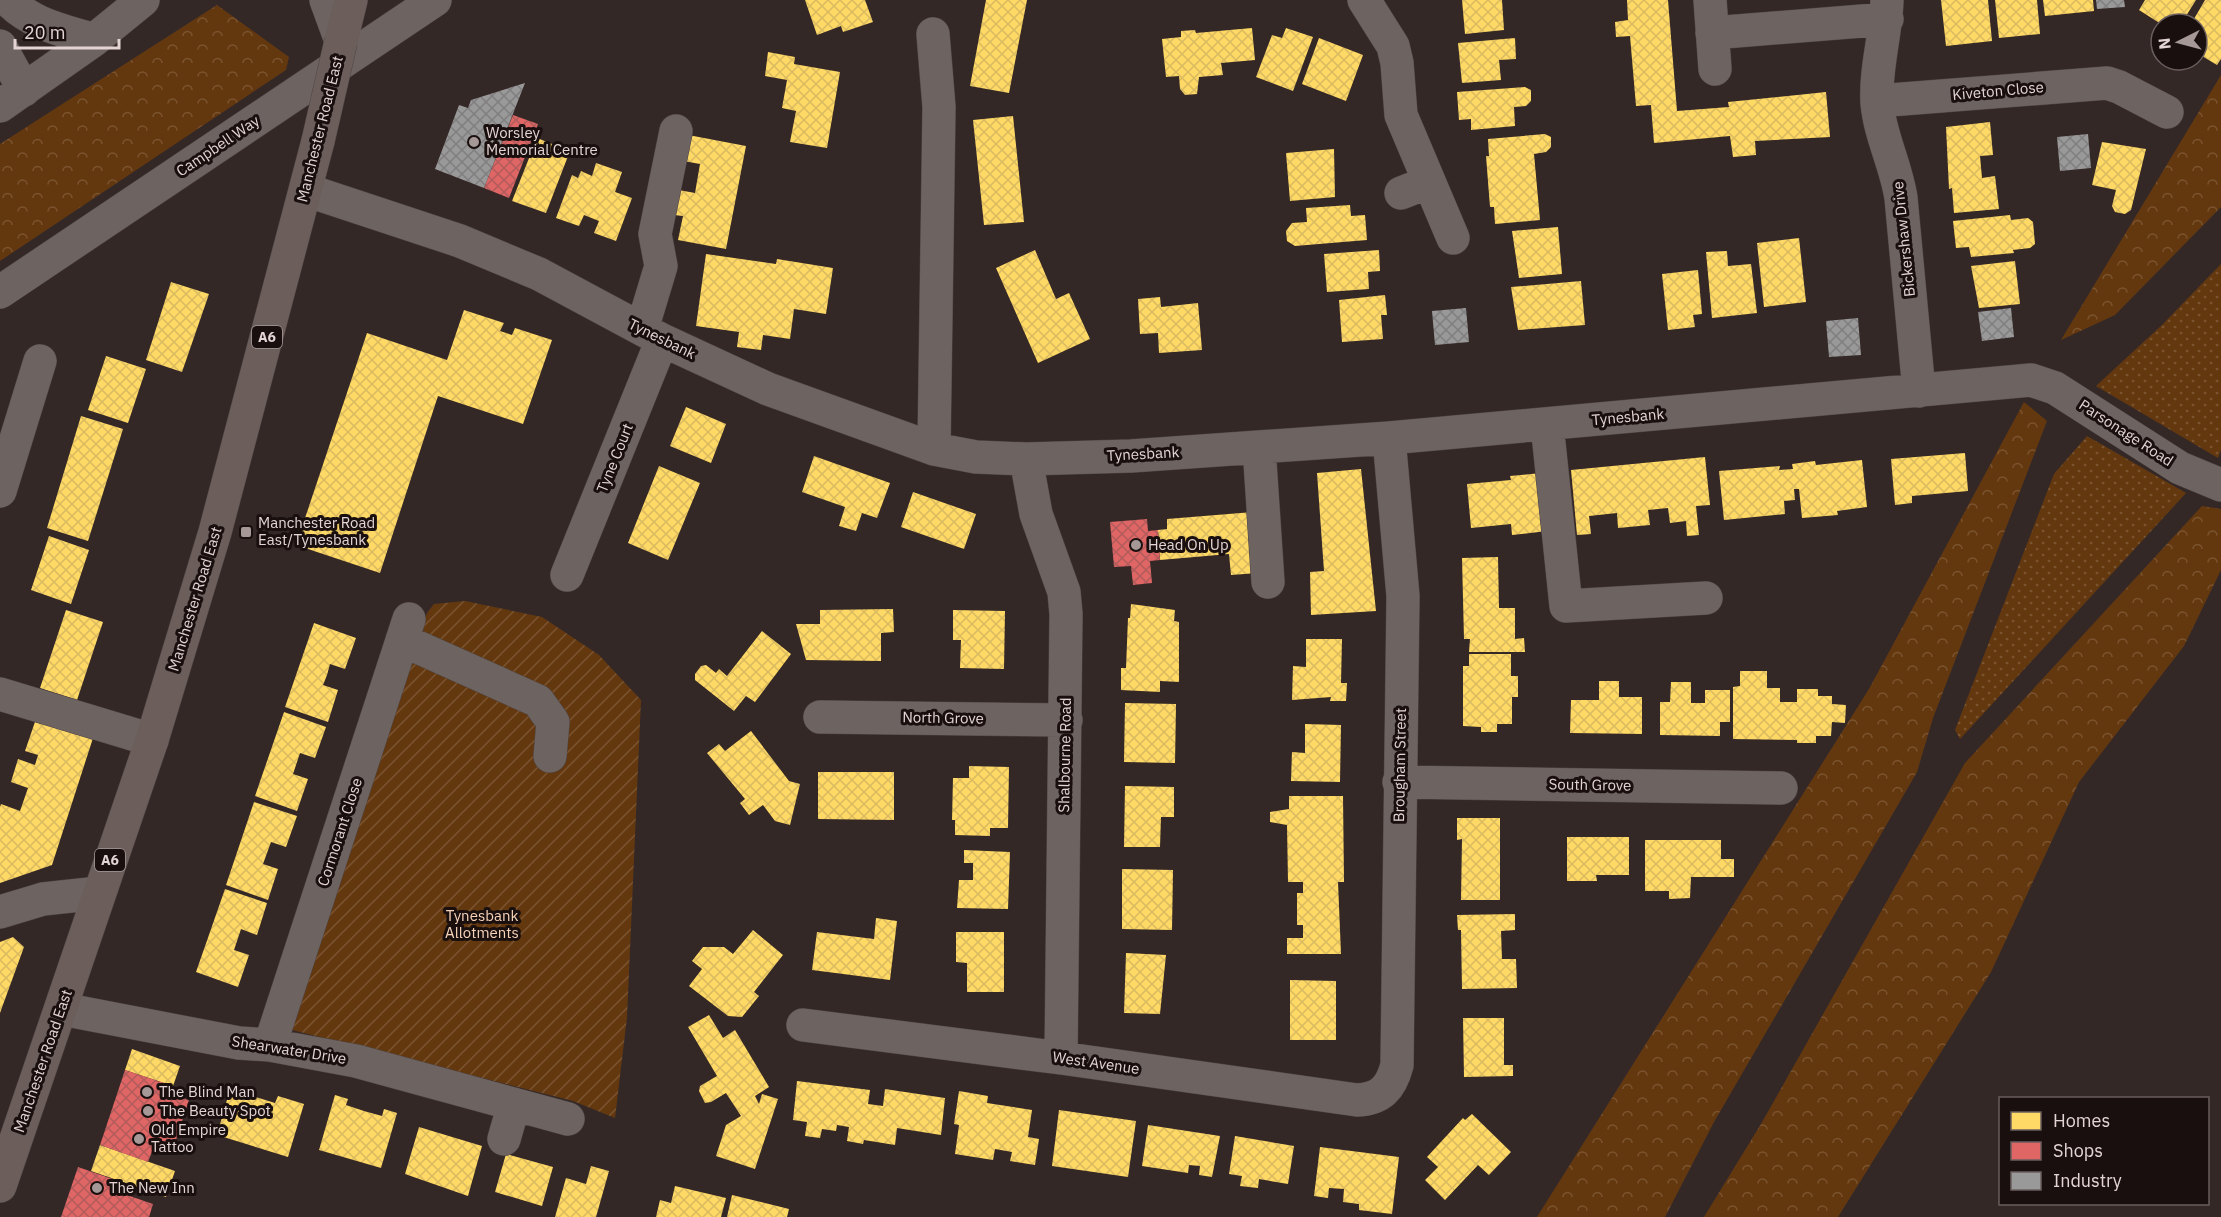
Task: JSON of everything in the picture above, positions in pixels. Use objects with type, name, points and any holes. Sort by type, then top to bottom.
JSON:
[{"type":"main road","name":"Manchester Road East","points":[[0,1186],[152,740],[216,532],[318,141],[339,15]]},
{"type":"street","points":[[8,0],[20,12],[36,22],[94,40]]},
{"type":"street","points":[[0,46],[12,98],[94,40],[143,0]]},
{"type":"street","name":"Campbell Way","points":[[0,291],[435,0]]},
{"type":"street","points":[[1364,0],[1393,46],[1397,63],[1401,115],[1415,187],[1453,238]]},
{"type":"street","points":[[1710,0],[1715,69]]},
{"type":"street","name":"Bickershaw Drive","points":[[1712,33],[1887,10],[1877,101],[1882,129],[1898,175],[1919,391]]},
{"type":"street","points":[[933,34],[939,107],[934,449]]},
{"type":"street","name":"Kiveton Close","points":[[1877,101],[2094,83],[2123,76],[2167,112]]},
{"type":"street","name":"Tyne Court","points":[[567,575],[652,335],[661,266],[655,234],[676,131]]},
{"type":"street","name":"Tynesbank","points":[[306,190],[459,241],[539,274],[652,335],[787,396],[934,449],[976,457],[1026,459],[1131,456],[1389,438],[2031,380]]},
{"type":"street","points":[[0,491],[16,395],[40,361]]},
{"type":"street","name":"Parsonage Road","points":[[2031,380],[2055,388],[2180,468],[2221,485]]},
{"type":"street","points":[[1547,424],[1566,606],[1706,598]]},
{"type":"street","name":"Brougham Street","points":[[1386,1090],[1393,1080],[1397,1065],[1403,596],[1389,438]]},
{"type":"street","points":[[1259,447],[1268,582]]},
{"type":"street","name":"Shalbourne Road","points":[[1026,459],[1036,514],[1064,592],[1066,720],[1061,1058]]},
{"type":"street","name":"Cormorant Close","points":[[270,1045],[406,629],[538,701],[553,722],[550,756]]},
{"type":"street","points":[[0,694],[152,740]]},
{"type":"street","name":"North Grove","points":[[820,717],[1066,720]]},
{"type":"street","name":"South Grove","points":[[1399,782],[1782,789]]},
{"type":"street","points":[[0,912],[43,899],[99,893]]},
{"type":"street","name":"Shearwater Drive","points":[[62,1009],[239,1043],[270,1045],[356,1061],[568,1119]]},
{"type":"street","name":"West Avenue","points":[[802,1025],[1061,1058],[1357,1100],[1371,1100],[1386,1090]]},
{"type":"street","points":[[504,1138],[513,1104]]},
{"type":"green space","points":[[217,5],[289,57],[286,70],[0,261],[0,144]]},
{"type":"green space","points":[[2221,75],[2221,207],[2115,315],[2061,340]]},
{"type":"green space","points":[[2221,264],[2221,450],[2218,458],[2096,386],[2162,325]]},
{"type":"green space","points":[[2024,402],[2047,421],[1933,718],[1917,772],[1714,1122],[1665,1217],[1537,1217],[1869,689]]},
{"type":"green space","points":[[2087,436],[2186,493],[1960,739],[1955,730],[2054,474]]},
{"type":"green space","points":[[2202,506],[2221,509],[2221,570],[2184,646],[2079,782],[1991,972],[1838,1217],[1704,1217],[1761,1124],[1965,763]]},
{"type":"green space","name":"Tynesbank Allotments","points":[[465,601],[542,617],[599,655],[641,700],[627,1017],[615,1118],[573,1101],[292,1030],[427,613],[434,604]]},
{"type":"building: Homes","points":[[805,0],[865,0],[873,22],[843,32],[841,26],[817,35]]},
{"type":"building: Homes","points":[[986,0],[1027,0],[1009,93],[970,86]]},
{"type":"building: Homes","points":[[1462,0],[1502,0],[1504,30],[1465,34]]},
{"type":"building: Homes","points":[[1627,0],[1668,0],[1677,111],[1729,107],[1728,102],[1826,92],[1830,137],[1755,141],[1756,155],[1733,157],[1730,136],[1654,143],[1651,105],[1636,106],[1630,36],[1616,37],[1615,22],[1628,20]]},
{"type":"building: Homes","points":[[1941,0],[1988,0],[1992,41],[1946,46]]},
{"type":"building: Homes","points":[[1995,0],[2037,0],[2040,34],[1999,38]]},
{"type":"building: Homes","points":[[2043,0],[2093,0],[2094,11],[2045,16]]},
{"type":"building: Homes","points":[[2145,0],[2196,0],[2188,12],[2149,12],[2149,16],[2139,10]]},
{"type":"building: Homes","points":[[2205,0],[2221,0],[2221,59],[2217,65],[2209,60],[2209,12],[2198,12]]},
{"type":"building: Homes","points":[[1252,28],[1255,60],[1221,63],[1223,75],[1199,77],[1197,94],[1185,95],[1180,89],[1179,76],[1166,77],[1162,39],[1181,37],[1181,31],[1195,30],[1196,33]]},
{"type":"building: Homes","points":[[1286,28],[1313,37],[1293,91],[1256,77],[1272,35],[1282,38]]},
{"type":"building: Homes","points":[[1319,38],[1363,55],[1346,101],[1302,84]]},
{"type":"building: Homes","points":[[1515,38],[1516,59],[1499,60],[1501,80],[1462,83],[1458,43]]},
{"type":"building: Homes","points":[[768,52],[795,57],[794,64],[840,72],[827,148],[790,142],[796,111],[782,108],[787,80],[765,76]]},
{"type":"building: Homes","points":[[1525,87],[1531,90],[1531,101],[1526,106],[1514,107],[1515,126],[1471,130],[1471,119],[1459,120],[1457,92]]},
{"type":"building: Homes","points":[[1013,116],[1024,222],[984,225],[973,120]]},
{"type":"building: Homes","points":[[1990,122],[1993,155],[1980,156],[1982,178],[1995,176],[1999,209],[1954,213],[1952,188],[1949,189],[1946,127]]},
{"type":"building: Homes","points":[[683,134],[746,146],[726,249],[678,240],[683,216],[674,215],[679,190],[695,193],[700,164],[678,160]]},
{"type":"building: Homes","points":[[1545,134],[1551,137],[1551,147],[1546,152],[1534,154],[1540,220],[1495,224],[1494,207],[1490,207],[1486,156],[1489,156],[1488,139]]},
{"type":"building: Homes","points":[[537,138],[570,151],[546,213],[512,201]]},
{"type":"building: Homes","points":[[2102,142],[2146,149],[2131,210],[2125,214],[2115,212],[2112,206],[2116,190],[2092,185]]},
{"type":"building: Homes","points":[[1334,149],[1335,197],[1290,201],[1286,153]]},
{"type":"building: Homes","points":[[596,163],[622,172],[615,192],[632,198],[616,241],[594,233],[599,221],[584,215],[579,226],[556,218],[572,175],[578,178],[581,171],[592,176]]},
{"type":"building: Homes","points":[[1350,205],[1351,216],[1365,215],[1367,240],[1295,246],[1287,241],[1286,231],[1292,223],[1307,222],[1306,208]]},
{"type":"building: Homes","points":[[2010,215],[2011,220],[2028,218],[2033,222],[2035,244],[2030,248],[2013,250],[2014,253],[1971,257],[1969,247],[1956,248],[1953,221]]},
{"type":"building: Homes","points":[[1558,227],[1562,274],[1519,278],[1512,231]]},
{"type":"building: Homes","points":[[1799,238],[1806,302],[1764,307],[1757,243]]},
{"type":"building: Homes","points":[[1035,250],[1056,299],[1069,293],[1090,339],[1038,363],[996,268]]},
{"type":"building: Homes","points":[[1379,250],[1380,271],[1368,272],[1369,289],[1327,292],[1324,254]]},
{"type":"building: Homes","points":[[1727,251],[1728,266],[1751,264],[1757,313],[1712,318],[1706,252]]},
{"type":"building: Homes","points":[[706,254],[776,264],[777,259],[833,268],[826,314],[794,309],[790,339],[763,335],[761,350],[737,347],[739,332],[696,326]]},
{"type":"building: Homes","points":[[2015,261],[2020,304],[1979,308],[1971,266]]},
{"type":"building: Homes","points":[[1698,270],[1702,314],[1693,315],[1695,327],[1668,330],[1662,274]]},
{"type":"building: Homes","points":[[1581,281],[1585,325],[1518,330],[1511,287]]},
{"type":"building: Homes","points":[[171,282],[209,294],[182,372],[146,360]]},
{"type":"building: Homes","points":[[1385,295],[1387,315],[1381,315],[1383,339],[1342,342],[1339,300]]},
{"type":"building: Homes","points":[[1160,297],[1161,307],[1198,303],[1202,350],[1159,353],[1158,333],[1140,334],[1138,299]]},
{"type":"building: Homes","points":[[464,310],[504,323],[500,331],[512,335],[515,328],[552,340],[523,424],[438,396],[380,573],[296,545],[367,333],[447,360]]},
{"type":"building: Homes","points":[[106,356],[146,369],[128,423],[88,410]]},
{"type":"building: Homes","points":[[686,407],[726,424],[711,463],[670,446]]},
{"type":"building: Homes","points":[[81,416],[123,429],[88,541],[47,528]]},
{"type":"building: Homes","points":[[1965,453],[1968,491],[1912,496],[1912,503],[1895,505],[1891,459]]},
{"type":"building: Homes","points":[[814,456],[890,483],[877,518],[862,513],[856,531],[839,526],[845,507],[802,492]]},
{"type":"building: Homes","points":[[1705,457],[1710,505],[1696,506],[1699,535],[1687,536],[1686,521],[1670,523],[1668,508],[1648,510],[1650,525],[1618,528],[1617,513],[1589,516],[1591,534],[1577,535],[1571,470]]},
{"type":"building: Homes","points":[[1862,460],[1867,507],[1837,511],[1838,515],[1802,518],[1799,489],[1794,489],[1795,500],[1784,501],[1785,514],[1724,520],[1719,471],[1780,466],[1779,470],[1793,469],[1792,464],[1815,461],[1816,465]]},
{"type":"building: Homes","points":[[659,466],[700,483],[668,560],[628,543]]},
{"type":"building: Homes","points":[[1361,469],[1376,611],[1311,615],[1310,572],[1324,571],[1317,473]]},
{"type":"building: Homes","points":[[1541,473],[1547,531],[1512,535],[1511,524],[1471,528],[1467,484],[1511,480],[1510,476]]},
{"type":"building: Homes","points":[[913,492],[976,514],[964,549],[901,527]]},
{"type":"building: Homes","points":[[1253,512],[1258,573],[1231,575],[1229,554],[1160,560],[1158,530],[1167,529],[1167,519]]},
{"type":"building: Homes","points":[[49,536],[89,550],[71,604],[31,590]]},
{"type":"building: Homes","points":[[1498,557],[1499,608],[1515,608],[1515,639],[1524,638],[1525,652],[1469,652],[1470,639],[1464,639],[1462,558]]},
{"type":"building: Homes","points":[[1131,604],[1175,610],[1174,621],[1179,622],[1179,682],[1160,681],[1160,692],[1121,690],[1121,668],[1126,668],[1128,618],[1130,618]]},
{"type":"building: Homes","points":[[893,609],[894,632],[881,633],[881,661],[806,660],[796,624],[820,624],[820,610]]},
{"type":"building: Homes","points":[[66,610],[103,622],[77,700],[40,688]]},
{"type":"building: Homes","points":[[953,610],[1005,611],[1004,669],[960,668],[961,640],[953,640]]},
{"type":"building: Homes","points":[[314,623],[356,638],[345,669],[330,664],[323,685],[338,690],[328,722],[285,707]]},
{"type":"building: Homes","points":[[762,631],[791,654],[755,702],[746,696],[734,711],[695,680],[695,674],[701,666],[706,665],[716,673],[719,669],[727,676]]},
{"type":"building: Homes","points":[[1306,639],[1342,639],[1341,683],[1347,683],[1346,701],[1330,701],[1331,697],[1292,700],[1293,666],[1306,667]]},
{"type":"building: Homes","points":[[1469,654],[1511,654],[1511,676],[1518,676],[1518,697],[1512,697],[1512,724],[1497,724],[1497,732],[1481,732],[1481,727],[1463,726],[1463,666],[1469,666]]},
{"type":"building: Homes","points":[[1740,671],[1767,671],[1767,688],[1780,688],[1780,702],[1797,702],[1797,689],[1818,689],[1818,696],[1832,696],[1832,704],[1846,705],[1845,723],[1832,722],[1831,736],[1816,736],[1816,743],[1797,743],[1797,740],[1733,739],[1733,687],[1740,686]]},
{"type":"building: Homes","points":[[1599,681],[1619,681],[1619,697],[1642,697],[1642,734],[1570,733],[1571,700],[1599,700]]},
{"type":"building: Homes","points":[[1671,682],[1691,682],[1691,703],[1705,703],[1705,690],[1730,690],[1730,722],[1720,722],[1720,736],[1660,735],[1660,702],[1670,702]]},
{"type":"building: Homes","points":[[1125,703],[1176,704],[1175,763],[1124,762]]},
{"type":"building: Homes","points":[[284,712],[326,727],[315,758],[300,753],[293,774],[308,779],[297,811],[255,796]]},
{"type":"building: Homes","points":[[37,716],[94,735],[52,865],[0,883],[0,807],[1,804],[20,811],[28,788],[11,782],[18,759],[35,765],[38,755],[25,751]]},
{"type":"building: Homes","points":[[1305,724],[1341,725],[1340,782],[1291,781],[1292,752],[1305,753]]},
{"type":"building: Homes","points":[[751,731],[789,781],[800,784],[790,825],[775,821],[763,805],[749,815],[740,803],[745,799],[707,753],[719,744],[725,751]]},
{"type":"building: Homes","points":[[969,766],[1009,767],[1008,828],[990,828],[990,836],[955,835],[955,820],[952,820],[953,778],[969,778]]},
{"type":"building: Homes","points":[[818,772],[894,772],[894,820],[818,819]]},
{"type":"building: Homes","points":[[1125,786],[1174,787],[1174,817],[1161,817],[1160,847],[1124,847]]},
{"type":"building: Homes","points":[[1289,796],[1343,796],[1344,882],[1338,882],[1341,954],[1287,954],[1287,938],[1303,938],[1303,925],[1297,925],[1297,893],[1303,893],[1303,882],[1288,882],[1287,825],[1270,822],[1270,812],[1289,809]]},
{"type":"building: Homes","points":[[254,802],[297,816],[286,847],[271,842],[263,864],[278,869],[268,900],[226,885]]},
{"type":"building: Homes","points":[[1457,818],[1500,818],[1500,900],[1461,900],[1462,839],[1457,840]]},
{"type":"building: Homes","points":[[1567,837],[1629,837],[1629,875],[1596,875],[1597,881],[1567,881]]},
{"type":"building: Homes","points":[[1645,840],[1721,840],[1721,859],[1734,859],[1734,877],[1691,877],[1690,898],[1669,899],[1669,891],[1645,891]]},
{"type":"building: Homes","points":[[964,850],[1010,852],[1008,909],[957,908],[959,880],[973,880],[973,863],[964,863]]},
{"type":"building: Homes","points":[[1122,869],[1173,870],[1172,930],[1122,929]]},
{"type":"building: Homes","points":[[225,889],[267,903],[257,935],[241,929],[234,950],[249,955],[238,987],[196,972]]},
{"type":"building: Homes","points":[[1515,914],[1515,930],[1501,931],[1502,959],[1516,959],[1517,988],[1462,989],[1461,930],[1458,930],[1457,915]]},
{"type":"building: Homes","points":[[876,918],[897,921],[890,980],[812,970],[817,932],[874,939]]},
{"type":"building: Homes","points":[[753,930],[783,955],[754,992],[759,996],[742,1017],[728,1016],[689,986],[702,969],[692,961],[703,947],[724,947],[733,954]]},
{"type":"building: Homes","points":[[956,932],[1004,932],[1004,992],[967,992],[967,963],[956,962]]},
{"type":"building: Homes","points":[[13,937],[24,947],[0,1013],[0,942]]},
{"type":"building: Homes","points":[[1126,953],[1166,955],[1160,1014],[1124,1013]]},
{"type":"building: Homes","points":[[1290,980],[1336,981],[1336,1040],[1290,1040]]},
{"type":"building: Homes","points":[[709,1015],[723,1038],[735,1030],[769,1087],[755,1096],[759,1104],[762,1094],[778,1099],[755,1169],[716,1156],[726,1125],[741,1116],[726,1093],[705,1103],[699,1091],[700,1086],[717,1076],[688,1027]]},
{"type":"building: Homes","points":[[1463,1018],[1504,1018],[1504,1065],[1513,1065],[1513,1076],[1464,1077]]},
{"type":"building: Homes","points":[[132,1049],[180,1066],[173,1086],[125,1070]]},
{"type":"building: Homes","points":[[797,1081],[870,1090],[868,1104],[883,1106],[885,1089],[945,1098],[941,1135],[897,1128],[895,1145],[864,1140],[863,1144],[847,1141],[849,1127],[837,1125],[836,1131],[822,1129],[820,1138],[805,1136],[807,1122],[793,1120]]},
{"type":"building: Homes","points":[[230,1089],[275,1103],[278,1096],[304,1104],[288,1157],[217,1135]]},
{"type":"building: Homes","points":[[959,1091],[988,1096],[987,1103],[1032,1110],[1028,1137],[1039,1139],[1035,1165],[1010,1161],[1012,1152],[995,1149],[993,1160],[955,1154],[959,1125],[954,1124]]},
{"type":"building: Homes","points":[[335,1095],[348,1099],[346,1105],[364,1111],[382,1116],[384,1109],[397,1113],[381,1168],[319,1150]]},
{"type":"building: Homes","points":[[1059,1110],[1136,1121],[1128,1177],[1052,1166]]},
{"type":"building: Homes","points":[[1472,1114],[1511,1152],[1489,1175],[1478,1165],[1445,1200],[1425,1180],[1438,1167],[1427,1157],[1463,1118],[1465,1120]]},
{"type":"building: Homes","points":[[1148,1125],[1220,1136],[1212,1177],[1199,1175],[1200,1166],[1189,1165],[1188,1173],[1142,1166]]},
{"type":"building: Homes","points":[[419,1127],[482,1146],[468,1196],[405,1174]]},
{"type":"building: Homes","points":[[1235,1136],[1294,1146],[1288,1184],[1259,1179],[1258,1188],[1240,1186],[1242,1176],[1229,1174]]},
{"type":"building: Homes","points":[[100,1145],[175,1171],[166,1197],[91,1171]]},
{"type":"building: Homes","points":[[1320,1147],[1399,1157],[1392,1214],[1359,1210],[1359,1204],[1343,1202],[1344,1189],[1329,1188],[1328,1198],[1314,1196]]},
{"type":"building: Homes","points":[[506,1154],[553,1167],[542,1206],[495,1192]]},
{"type":"building: Homes","points":[[591,1166],[609,1171],[596,1217],[555,1217],[566,1178],[586,1184]]},
{"type":"building: Homes","points":[[675,1186],[726,1198],[721,1217],[656,1217],[660,1200],[671,1203]]},
{"type":"building: Homes","points":[[732,1195],[789,1209],[787,1217],[727,1217]]},
{"type":"building: Shops","points":[[513,115],[538,124],[509,198],[484,188]]},
{"type":"building: Shops","name":"Head On Up","points":[[1147,519],[1148,531],[1158,530],[1160,560],[1150,561],[1152,583],[1133,585],[1131,566],[1114,567],[1110,522]]},
{"type":"building: Shops","points":[[125,1070],[173,1086],[170,1094],[189,1100],[172,1152],[154,1146],[148,1162],[100,1145]]},
{"type":"building: Shops","name":"The New Inn","points":[[78,1167],[124,1183],[121,1193],[153,1204],[149,1217],[61,1217]]},
{"type":"building: Industry","points":[[2096,0],[2124,0],[2125,7],[2097,9]]},
{"type":"building: Industry","name":"Worsley Memorial Centre","points":[[525,83],[484,188],[435,169],[459,105],[468,108],[471,100]]},
{"type":"building: Industry","points":[[2088,134],[2091,168],[2060,171],[2057,137]]},
{"type":"building: Industry","points":[[1466,308],[1469,342],[1435,345],[1432,311]]},
{"type":"building: Industry","points":[[2011,308],[2014,337],[1982,341],[1978,312]]},
{"type":"building: Industry","points":[[1858,318],[1861,355],[1829,357],[1826,321]]},
{"type":"place","name":"Worsley Memorial Centre","points":[[474,142]]},
{"type":"place","name":"Manchester Road East/Tynesbank","points":[[246,532]]},
{"type":"place","name":"Head On Up","points":[[1136,545]]},
{"type":"place","name":"The Blind Man","points":[[147,1092]]},
{"type":"place","name":"The Beauty Spot","points":[[148,1111]]},
{"type":"place","name":"Old Empire Tattoo","points":[[139,1139]]},
{"type":"place","name":"The New Inn","points":[[97,1188]]}]
